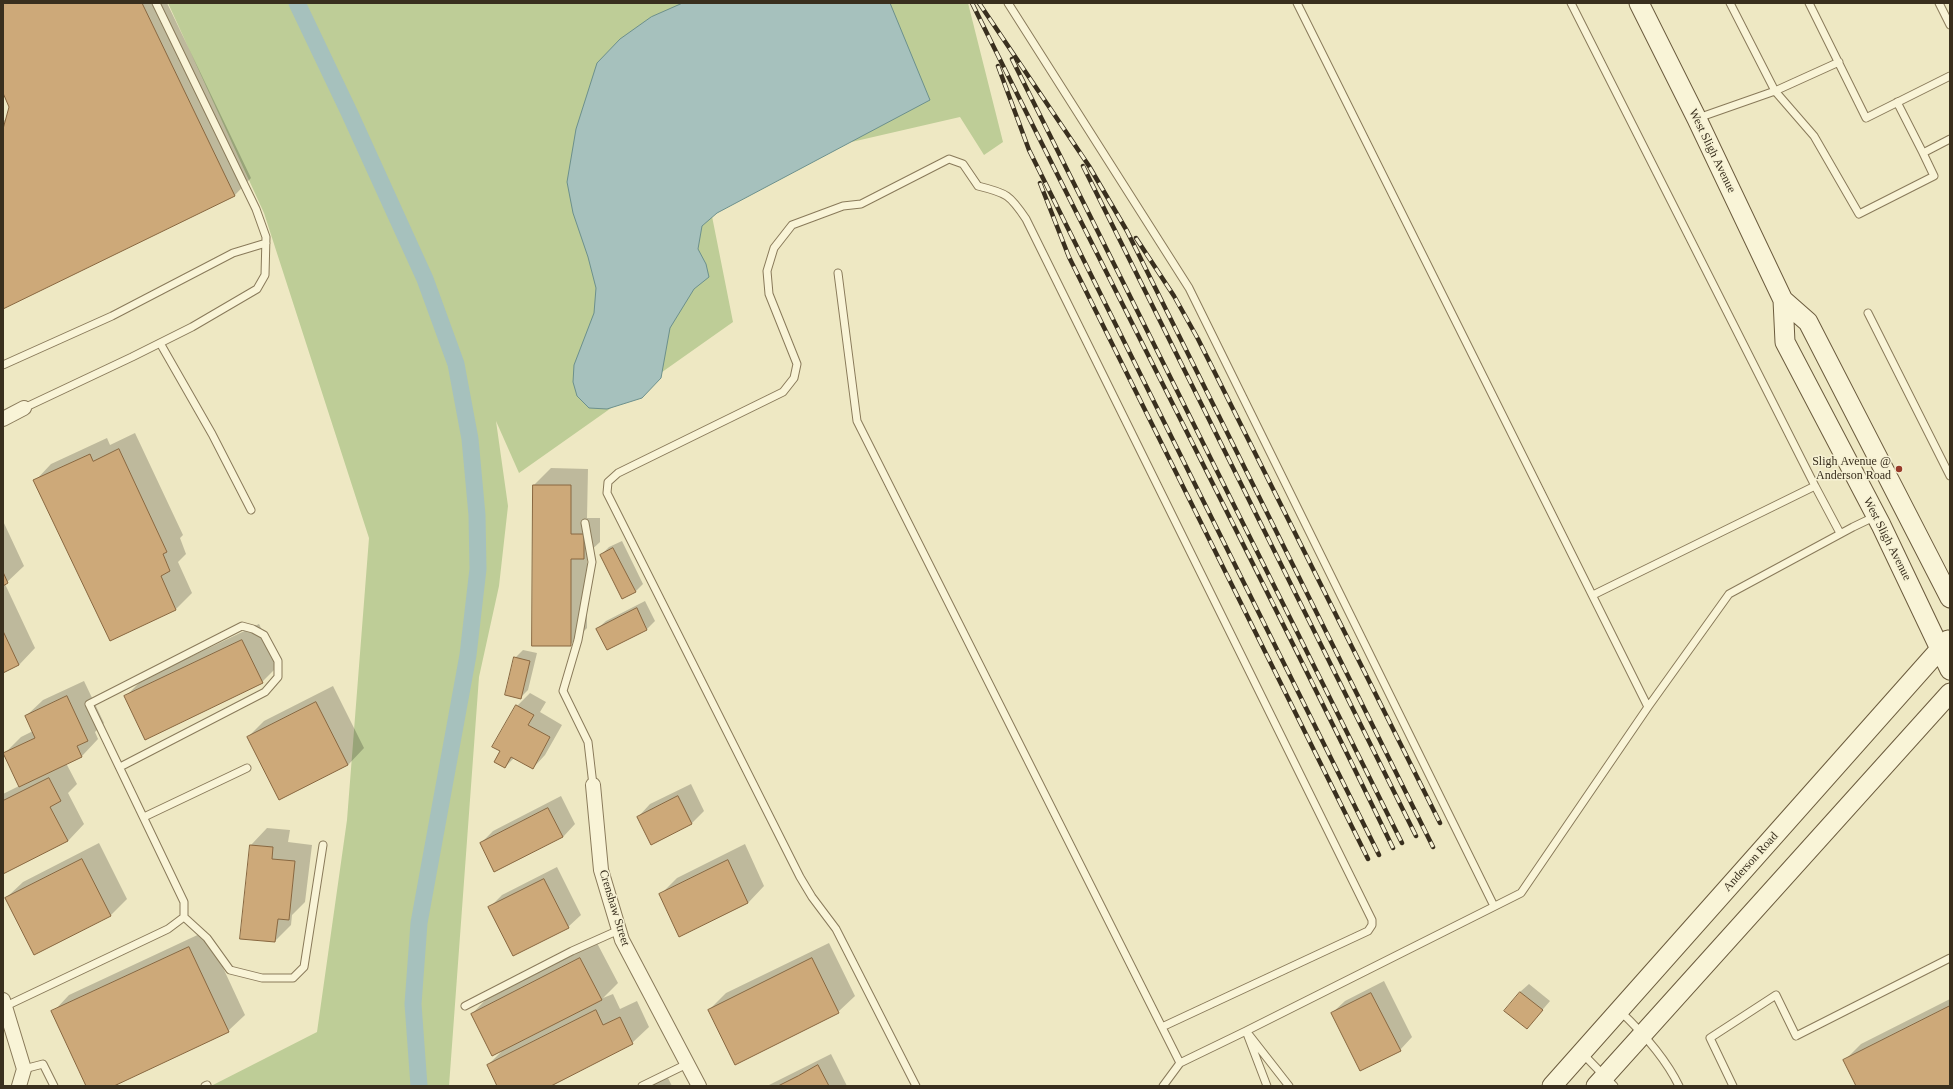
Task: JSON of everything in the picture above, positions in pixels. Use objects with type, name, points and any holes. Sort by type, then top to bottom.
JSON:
[{"type":"main road","name":"West Sligh Avenue","points":[[1639,3],[1697,119],[1783,300],[1785,342],[1876,516],[1945,643],[1950,670]]},
{"type":"main road","name":"West Sligh Avenue","points":[[1783,300],[1808,322],[1950,598]]},
{"type":"main road","name":"Anderson Road","points":[[1552,1086],[1945,643]]},
{"type":"main road","points":[[1605,1083],[1644,1033],[1950,693]]},
{"type":"street","points":[[3,419],[24,408]]},
{"type":"street","name":"Crenshaw Street","points":[[593,785],[602,870],[618,930],[699,1086]]},
{"type":"street","points":[[5,1003],[24,1069],[19,1086]]},
{"type":"lane","points":[[24,408],[160,343],[257,289],[265,275],[266,238],[256,209],[156,3]]},
{"type":"lane","points":[[1008,3],[1189,288],[1494,906]]},
{"type":"lane","points":[[1297,3],[1648,707]]},
{"type":"lane","points":[[1571,3],[1840,533]]},
{"type":"lane","points":[[1730,3],[1775,91],[1814,136],[1859,214],[1934,176],[1897,102]]},
{"type":"lane","points":[[1809,3],[1866,118],[1950,76]]},
{"type":"lane","points":[[1939,3],[1950,25]]},
{"type":"lane","points":[[1697,119],[1775,91],[1839,62]]},
{"type":"lane","points":[[1922,153],[1950,139]]},
{"type":"lane","points":[[916,1086],[836,929],[812,897],[800,877],[607,493],[608,482],[618,472],[783,392],[794,378],[797,364],[769,294],[767,271],[774,248],[792,225],[843,206],[861,204],[949,159],[956,160],[963,164],[978,186],[1000,192],[1013,200],[1026,219],[1372,920],[1372,925],[1368,931],[1162,1027]]},
{"type":"lane","points":[[3,365],[112,316],[233,253],[266,243]]},
{"type":"lane","points":[[838,273],[857,421],[1180,1063]]},
{"type":"lane","points":[[1868,313],[1950,476]]},
{"type":"lane","points":[[160,343],[212,434],[251,510]]},
{"type":"lane","points":[[1593,595],[1815,486]]},
{"type":"lane","points":[[1163,1086],[1180,1063],[1521,893],[1648,707],[1729,594],[1840,533],[1876,516]]},
{"type":"lane","points":[[585,523],[592,562],[578,640],[563,691],[588,742],[593,785]]},
{"type":"lane","points":[[120,767],[265,692],[278,677],[278,662],[264,635],[253,629],[242,626],[89,704],[184,902],[184,917],[206,938],[230,970],[262,978],[293,978],[304,967],[323,845]]},
{"type":"lane","points":[[144,817],[247,768]]},
{"type":"lane","points":[[5,1003],[168,929],[184,917]]},
{"type":"lane","points":[[465,1006],[572,951],[618,930]]},
{"type":"lane","points":[[1733,1086],[1710,1038],[1776,995],[1796,1036],[1950,958]]},
{"type":"lane","points":[[1619,1011],[1644,1033],[1674,1076],[1679,1086]]},
{"type":"lane","points":[[1246,1031],[1267,1086]]},
{"type":"lane","points":[[1246,1031],[1289,1086]]},
{"type":"lane","points":[[1582,1053],[1605,1083]]},
{"type":"lane","points":[[24,1069],[43,1064],[54,1086]]},
{"type":"lane","points":[[642,1086],[687,1064]]},
{"type":"green space","points":[[168,3],[968,3],[1003,142],[984,155],[960,117],[704,176],[733,322],[519,473],[496,421],[508,506],[499,586],[479,677],[449,1086],[211,1086],[317,1032],[347,820],[369,538],[264,213]]},
{"type":"water","points":[[683,3],[890,3],[930,100],[717,213],[702,226],[698,249],[706,264],[709,277],[694,289],[670,328],[661,378],[642,398],[607,409],[589,408],[577,396],[573,382],[574,365],[594,313],[596,288],[588,257],[573,213],[567,182],[576,129],[597,63],[620,39],[651,17]]},
{"type":"building","points":[[3,3],[142,3],[235,196],[3,309],[3,129],[9,107],[3,93]]},
{"type":"building","points":[[119,449],[167,552],[163,554],[170,571],[161,576],[176,610],[110,641],[33,480],[90,454],[93,461]]},
{"type":"building","points":[[533,485],[571,485],[571,534],[584,534],[584,559],[571,559],[571,646],[532,646]]},
{"type":"building","points":[[613,548],[636,592],[622,599],[600,555]]},
{"type":"building","points":[[3,572],[8,583],[3,586]]},
{"type":"building","points":[[637,608],[647,630],[607,650],[596,629]]},
{"type":"building","points":[[3,631],[19,665],[3,673]]},
{"type":"building","points":[[242,640],[263,683],[145,740],[124,696]]},
{"type":"building","points":[[514,657],[530,661],[521,699],[505,695]]},
{"type":"building","points":[[67,696],[88,741],[77,746],[82,757],[19,787],[3,753],[35,738],[25,716]]},
{"type":"building","points":[[316,702],[348,765],[279,800],[247,737]]},
{"type":"building","points":[[516,705],[534,715],[528,725],[550,737],[533,769],[511,757],[505,768],[494,762],[500,751],[492,747]]},
{"type":"building","points":[[49,778],[61,801],[50,807],[68,841],[3,874],[3,801]]},
{"type":"building","points":[[678,796],[692,824],[651,845],[637,817]]},
{"type":"building","points":[[548,808],[563,837],[494,872],[480,843]]},
{"type":"building","points":[[250,845],[273,847],[272,859],[295,861],[289,920],[278,919],[275,942],[240,939]]},
{"type":"building","points":[[82,859],[111,916],[34,955],[5,898]]},
{"type":"building","points":[[728,860],[748,903],[679,937],[659,894]]},
{"type":"building","points":[[544,879],[569,928],[513,956],[488,907]]},
{"type":"building","points":[[189,947],[229,1032],[114,1086],[86,1086],[51,1011]]},
{"type":"building","points":[[580,958],[602,1000],[492,1056],[471,1014]]},
{"type":"building","points":[[812,958],[839,1013],[735,1065],[708,1010]]},
{"type":"building","points":[[1520,992],[1543,1010],[1527,1029],[1504,1011]]},
{"type":"building","points":[[1371,993],[1401,1051],[1360,1071],[1331,1013]]},
{"type":"building","points":[[1950,1006],[1950,1085],[1856,1086],[1843,1060]]},
{"type":"building","points":[[596,1010],[603,1025],[620,1017],[633,1044],[551,1086],[497,1086],[487,1065]]},
{"type":"building","points":[[818,1065],[829,1086],[778,1086],[798,1076]]},
{"type":"waterway","points":[[297,3],[349,112],[425,279],[456,364],[470,439],[477,515],[478,569],[468,655],[419,923],[413,1004],[419,1086]]},
{"type":"railway","points":[[972,3],[1289,636],[1393,848]]},
{"type":"railway","points":[[979,3],[1089,166],[1127,231],[1433,847]]},
{"type":"railway","points":[[1012,59],[1402,843]]},
{"type":"railway","points":[[998,66],[1029,150],[1379,855]]},
{"type":"railway","points":[[1083,166],[1416,836]]},
{"type":"railway","points":[[1040,183],[1069,257],[1368,859]]},
{"type":"railway","points":[[1136,238],[1174,296],[1198,339],[1440,823]]},
{"type":"place","name":"Sligh Avenue @ Anderson Road","points":[[1899,469]]}]
